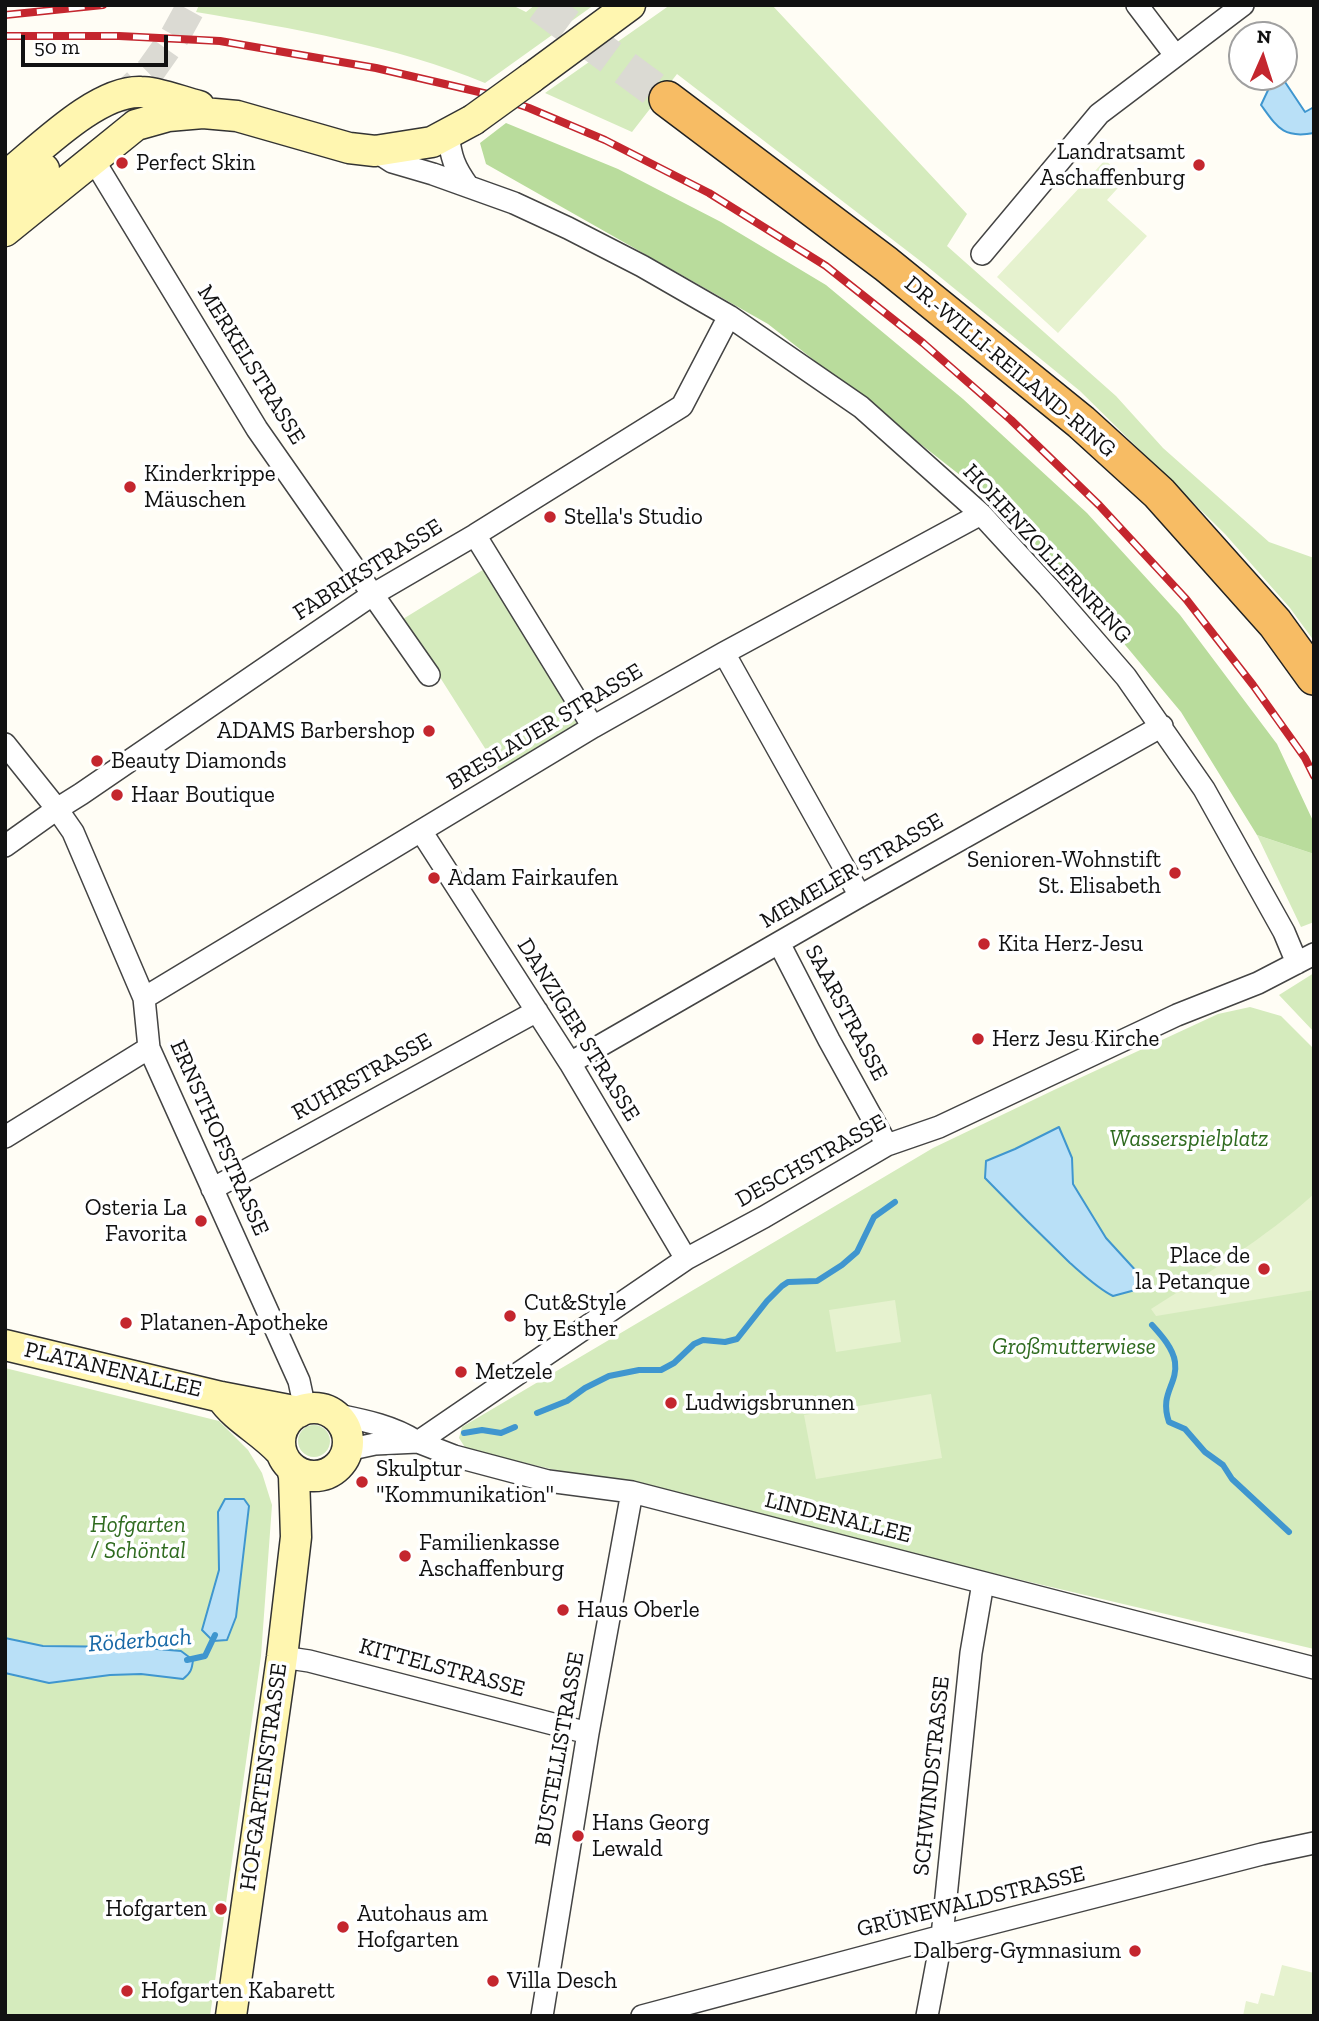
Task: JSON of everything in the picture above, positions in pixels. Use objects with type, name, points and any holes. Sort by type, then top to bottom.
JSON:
[{"type":"highway","name":"DR.-WILLI-REILAND-RING","points":[[667,99],[886,264],[1081,422],[1158,493],[1275,623],[1314,677]]},
{"type":"main road","points":[[5,203],[114,103],[143,91],[349,148],[375,151],[432,142],[460,127],[531,78],[630,5]]},
{"type":"main road","points":[[114,103],[131,97],[139,108],[140,115],[136,125]]},
{"type":"main road","points":[[5,177],[85,112],[108,98],[114,103]]},
{"type":"main road","points":[[5,231],[136,125],[168,116],[203,113],[237,116]]},
{"type":"main road","name":"PLATANENALLEE","points":[[5,1345],[221,1397],[312,1411]]},
{"type":"main road","name":"PLATANENALLEE","points":[[221,1397],[229,1409],[271,1441],[286,1460]]},
{"type":"main road","points":[[312,1411],[341,1420],[348,1440],[347,1450],[336,1468],[318,1476],[308,1476],[286,1460],[279,1440],[281,1431],[292,1416],[312,1411]]},
{"type":"main road","name":"HOFGARTENSTRASSE","points":[[231,2016],[282,1657],[296,1537],[294,1476],[286,1460]]},
{"type":"main road","name":"HOFGARTENSTRASSE","points":[[296,1537],[318,1484],[327,1473]]},
{"type":"street","points":[[1137,5],[1175,55]]},
{"type":"street","points":[[982,254],[1099,114],[1243,5]]},
{"type":"street","points":[[460,127],[451,154],[456,169],[468,186]]},
{"type":"street","name":"HOHENZOLLERNRING","points":[[375,151],[392,162],[514,203],[642,266],[729,316],[861,407],[981,514],[1126,677],[1204,789],[1284,932],[1305,958]]},
{"type":"street","name":"MERKELSTRASSE","points":[[93,159],[257,429],[429,676]]},
{"type":"street","name":"FABRIKSTRASSE","points":[[5,846],[372,595],[475,535],[682,406],[729,316]]},
{"type":"street","name":"BRESLAUER STRASSE","points":[[144,998],[593,727],[981,514]]},
{"type":"street","points":[[475,535],[593,727]]},
{"type":"street","points":[[724,653],[860,895]]},
{"type":"street","name":"MEMELER STRASSE","points":[[570,1063],[860,895],[1161,726]]},
{"type":"street","name":"ERNSTHOFSTRASSE","points":[[5,744],[73,832],[144,998],[149,1048],[312,1411]]},
{"type":"street","name":"DANZIGER STRASSE","points":[[421,831],[570,1063],[686,1259]]},
{"type":"street","name":"SAARSTRASSE","points":[[779,943],[887,1145]]},
{"type":"street","name":"DESCHSTRASSE","points":[[418,1442],[686,1259],[887,1145],[939,1127],[1177,1015],[1258,983],[1305,958]]},
{"type":"street","name":"RUHRSTRASSE","points":[[212,1189],[537,1011]]},
{"type":"street","points":[[5,1137],[149,1048]]},
{"type":"street","points":[[312,1411],[380,1425],[404,1433],[418,1442]]},
{"type":"street","name":"LINDENALLEE","points":[[347,1450],[375,1444],[418,1442],[454,1456],[548,1481],[632,1492],[1314,1668]]},
{"type":"street","name":"BUSTELLISTRASSE","points":[[541,2016],[632,1492]]},
{"type":"street","name":"SCHWINDSTRASSE","points":[[927,2016],[942,1936],[971,1653],[983,1583]]},
{"type":"street","name":"KITTELSTRASSE","points":[[282,1657],[309,1661],[589,1733]]},
{"type":"street","name":"GRÜNEWALDSTRASSE","points":[[642,2016],[942,1936],[1314,1843]]},
{"type":"green space","points":[[199,5],[512,5],[526,12],[535,5],[594,5],[485,83],[379,48],[196,12]]},
{"type":"green space","points":[[670,5],[772,5],[967,214],[947,246],[1116,396],[1163,448],[1269,542],[1314,558],[1314,641],[1290,608],[1225,534],[1080,391],[923,263],[677,74],[632,132],[545,93]]},
{"type":"green space","points":[[506,123],[618,169],[721,222],[826,285],[963,399],[1087,513],[1180,615],[1277,744],[1314,823],[1314,854],[1257,835],[1181,712],[1066,574],[965,479],[768,324],[486,164],[480,143]]},
{"type":"green space","points":[[1105,160],[1126,179],[1107,200],[1147,236],[1058,333],[997,277]]},
{"type":"green space","points":[[486,568],[577,724],[500,772],[403,619]]},
{"type":"green space","points":[[1257,835],[1314,854],[1314,922],[1301,927]]},
{"type":"green space","points":[[1314,973],[1314,1032],[1279,995]]},
{"type":"green space","name":"Großmutterwiese","points":[[1250,1007],[1281,1016],[1314,1049],[1314,1649],[466,1449],[459,1438],[462,1427],[933,1148],[1218,1014]]},
{"type":"green space","name":"Place de la Petanque","points":[[1314,1194],[1314,1290],[1156,1316],[1151,1309],[1255,1241]]},
{"type":"green space","points":[[895,1300],[901,1342],[836,1352],[829,1310]]},
{"type":"green space","name":"Hofgarten / Schöntal","points":[[5,1368],[219,1421],[248,1450],[262,1473],[272,1505],[261,1656],[210,2016],[5,2016]]},
{"type":"green space","points":[[931,1394],[942,1458],[816,1479],[804,1415]]},
{"type":"green space","points":[[314,1425],[325,1430],[330,1441],[325,1452],[314,1457],[303,1452],[298,1441],[303,1430]]},
{"type":"green space","points":[[1282,1965],[1314,1973],[1314,2016],[1243,2016],[1246,2001],[1258,2004],[1261,1993],[1274,1996]]},
{"type":"water","points":[[1268,91],[1291,91],[1305,112],[1314,107],[1314,133],[1295,134],[1282,130],[1261,105]]},
{"type":"water","points":[[1059,1127],[1072,1158],[1073,1184],[1106,1238],[1138,1273],[1139,1289],[1113,1296],[1102,1289],[1070,1263],[985,1178],[986,1161]]},
{"type":"water","points":[[225,1499],[244,1499],[249,1506],[236,1617],[227,1640],[213,1641],[202,1630],[219,1570],[218,1512]]},
{"type":"water","points":[[5,1638],[43,1646],[133,1647],[181,1651],[193,1660],[193,1663],[183,1679],[141,1674],[49,1683],[5,1673]]},
{"type":"waterway","name":"Röderbach","points":[[537,1413],[567,1401],[609,1376],[639,1370],[661,1370],[703,1340],[725,1342],[737,1339],[782,1286],[788,1282],[817,1281],[857,1252],[874,1217],[895,1202]]},
{"type":"waterway","points":[[1152,1325],[1163,1337],[1175,1362],[1174,1377],[1166,1404],[1169,1422],[1185,1429],[1205,1452],[1223,1465],[1232,1479],[1289,1532]]},
{"type":"waterway","points":[[464,1433],[482,1430],[501,1433],[515,1427]]},
{"type":"waterway","name":"Röderbach","points":[[187,1660],[205,1656],[215,1635]]},
{"type":"tunnel","points":[[116,104],[151,70],[175,36],[192,5]]},
{"type":"tunnel","points":[[540,5],[667,99]]},
{"type":"railway","points":[[5,15],[103,5]]},
{"type":"railway","points":[[5,36],[119,36],[220,41],[376,68],[492,95],[529,108],[605,140],[709,193],[826,266],[923,343],[1011,420],[1099,505],[1186,599],[1253,685],[1305,758],[1314,776]]},
{"type":"place","name":"Perfect Skin","points":[[122,163]]},
{"type":"place","name":"Landratsamt Aschaffenburg","points":[[1199,165]]},
{"type":"place","name":"Kinderkrippe Mäuschen","points":[[130,487]]},
{"type":"place","name":"Stella's Studio","points":[[550,517]]},
{"type":"place","name":"ADAMS Barbershop","points":[[429,731]]},
{"type":"place","name":"Beauty Diamonds","points":[[97,761]]},
{"type":"place","name":"Haar Boutique","points":[[117,795]]},
{"type":"place","name":"Senioren-Wohnstift St. Elisabeth","points":[[1175,873]]},
{"type":"place","name":"Adam Fairkaufen","points":[[434,878]]},
{"type":"place","name":"Kita Herz-Jesu","points":[[984,944]]},
{"type":"place","name":"Herz Jesu Kirche","points":[[978,1039]]},
{"type":"place","name":"Osteria La Favorita","points":[[201,1221]]},
{"type":"place","name":"Place de la Petanque","points":[[1264,1269]]},
{"type":"place","name":"Cut&Style by Esther","points":[[510,1316]]},
{"type":"place","name":"Platanen-Apotheke","points":[[126,1323]]},
{"type":"place","name":"Metzele","points":[[461,1372]]},
{"type":"place","name":"Ludwigsbrunnen","points":[[671,1403]]},
{"type":"place","name":"Skulptur \"Kommunikation\"","points":[[362,1482]]},
{"type":"place","name":"Familienkasse Aschaffenburg","points":[[405,1556]]},
{"type":"place","name":"Haus Oberle","points":[[563,1610]]},
{"type":"place","name":"Hans Georg Lewald","points":[[578,1836]]},
{"type":"place","name":"Hofgarten","points":[[221,1909]]},
{"type":"place","name":"Autohaus am Hofgarten","points":[[343,1927]]},
{"type":"place","name":"Dalberg-Gymnasium","points":[[1135,1951]]},
{"type":"place","name":"Villa Desch","points":[[493,1981]]},
{"type":"place","name":"Hofgarten Kabarett","points":[[127,1991]]},
{"type":"park label","name":"Wasserspielplatz","points":[[1189,1139]]}]
